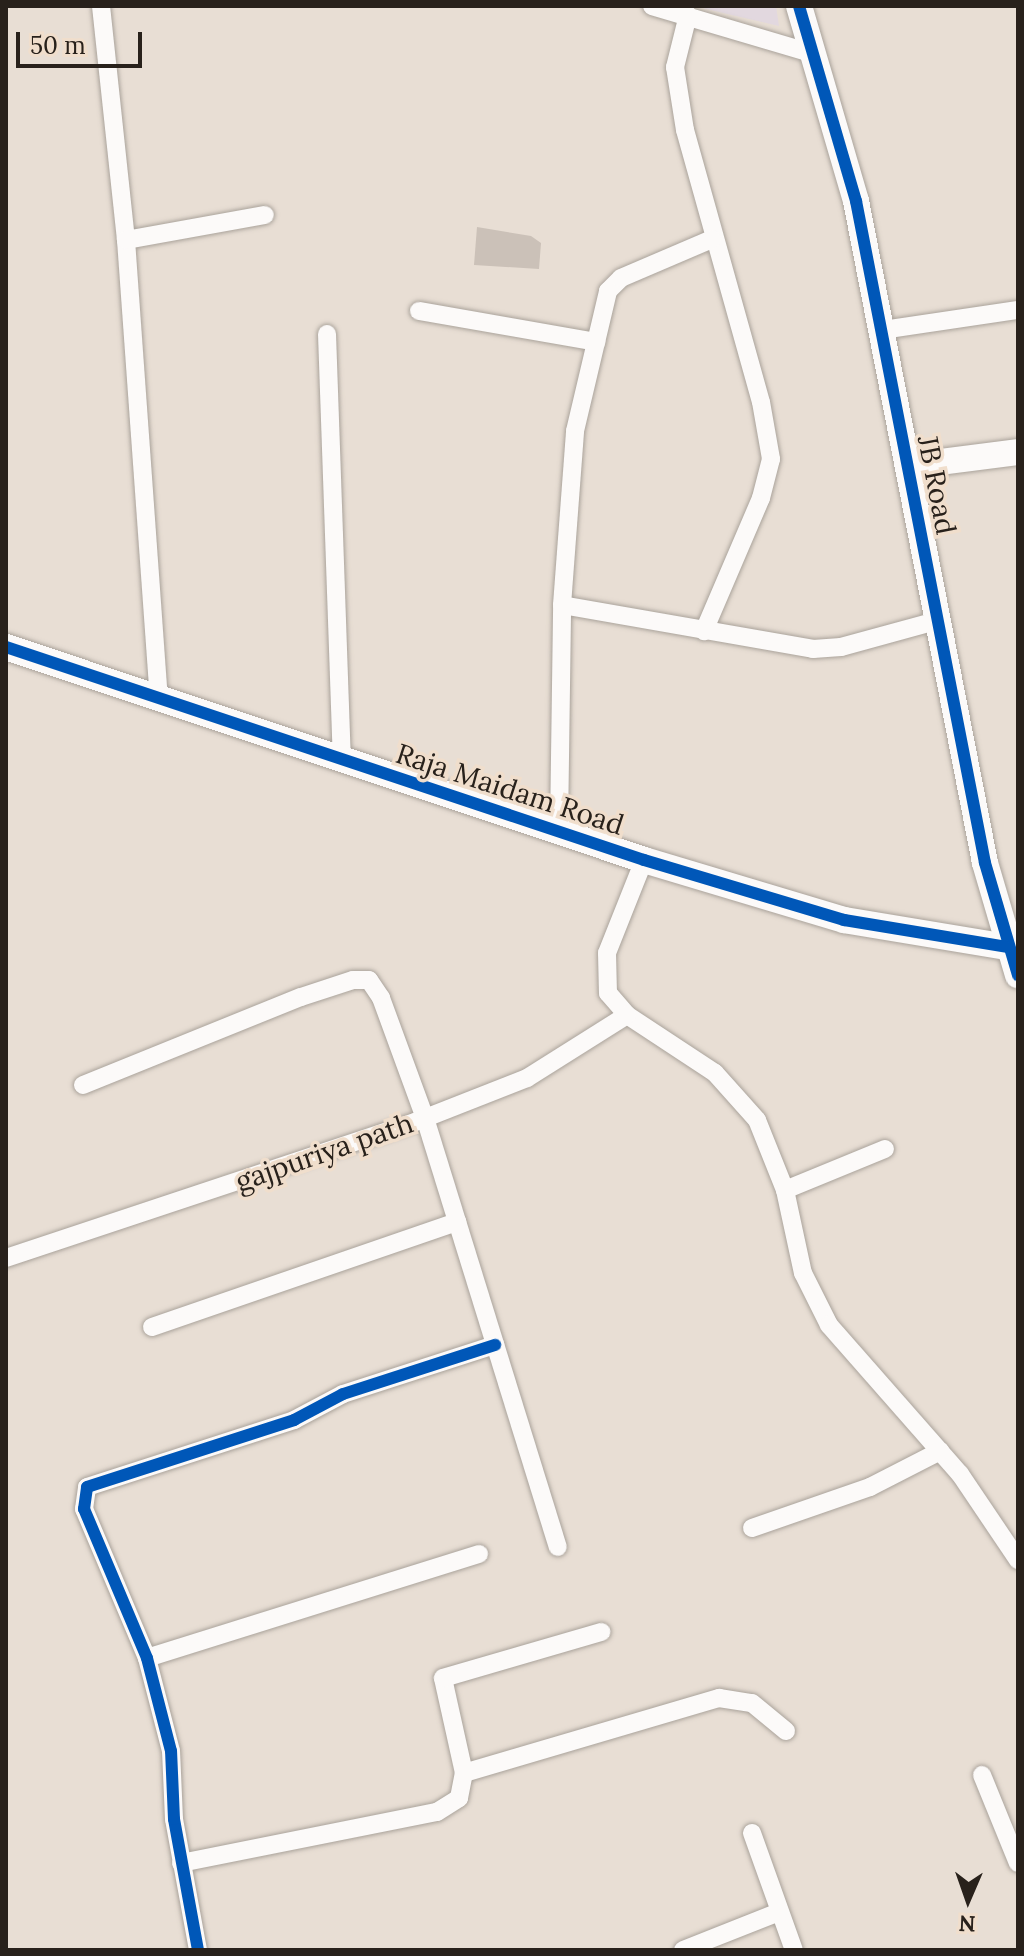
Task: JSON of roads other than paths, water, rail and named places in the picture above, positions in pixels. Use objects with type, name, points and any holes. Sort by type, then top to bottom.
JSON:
[{"type":"street","points":[[101,6],[126,240],[159,698]]},
{"type":"street","points":[[652,6],[811,53]]},
{"type":"street","name":"JB Road","points":[[799,6],[856,201],[909,466],[936,621],[1007,947],[1018,975]]},
{"type":"street","points":[[688,15],[675,67],[712,239],[761,402],[771,459],[761,498],[704,631]]},
{"type":"street","points":[[126,240],[265,215]]},
{"type":"street","points":[[559,829],[562,605],[575,431],[596,342],[613,283],[712,239]]},
{"type":"street","points":[[882,330],[1018,310]]},
{"type":"street","points":[[419,311],[596,342]]},
{"type":"street","points":[[327,334],[342,759]]},
{"type":"street","points":[[909,466],[1018,452]]},
{"type":"street","points":[[562,605],[813,649],[841,647],[936,621]]},
{"type":"street","name":"Raja Maidam Road","points":[[6,647],[559,829],[644,860],[844,920],[1007,947]]},
{"type":"street","points":[[644,860],[607,953],[608,993],[627,1015],[694,1057],[737,1096],[757,1120],[785,1190],[803,1273],[829,1325],[940,1451],[1018,1560]]},
{"type":"street","points":[[83,1085],[301,997],[362,979],[381,998],[425,1118],[558,1547]]},
{"type":"street","name":"gajpuriya path","points":[[6,1258],[425,1118],[527,1078],[627,1015]]},
{"type":"street","points":[[785,1190],[885,1149]]},
{"type":"street","points":[[152,1327],[457,1222]]},
{"type":"street","points":[[198,1950],[181,1863],[171,1751],[147,1658],[97,1546],[84,1509],[87,1487],[294,1420],[343,1394],[495,1345]]},
{"type":"street","points":[[752,1528],[870,1487],[940,1451]]},
{"type":"street","points":[[147,1658],[479,1554]]},
{"type":"street","points":[[181,1863],[437,1812],[459,1798],[464,1773],[443,1678],[601,1632]]},
{"type":"street","points":[[464,1773],[728,1696],[752,1703],[786,1731]]},
{"type":"street","points":[[982,1775],[1018,1863]]},
{"type":"street","points":[[752,1833],[794,1950]]},
{"type":"street","points":[[683,1950],[779,1912]]}]
